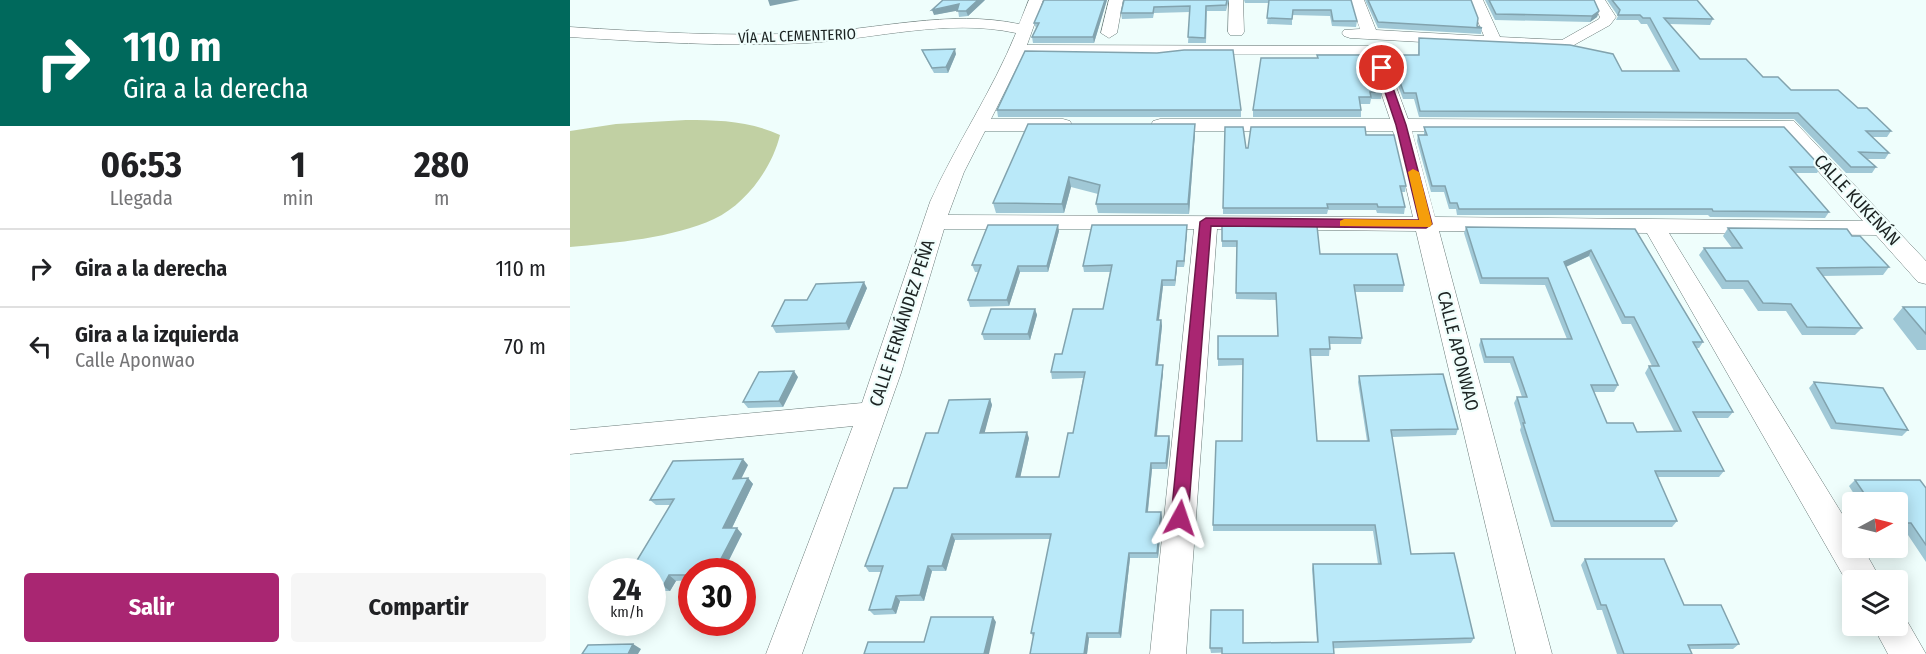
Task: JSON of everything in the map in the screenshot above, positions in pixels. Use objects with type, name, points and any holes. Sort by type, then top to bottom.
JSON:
[{"type":"street","name":"CALLE FERNÁNDEZ PEÑA","points":[[784,654],[873,413],[934,222],[954,172],[1021,38],[1036,0]]},
{"type":"street","points":[[1109,33],[1116,0]]},
{"type":"street","points":[[1236,0],[1238,32]]},
{"type":"street","name":"CALLE APONWAO","points":[[1357,0],[1401,125],[1534,654]]},
{"type":"street","points":[[1476,0],[1494,41]]},
{"type":"street","points":[[1021,38],[1494,41],[1554,45],[1571,43],[1605,22],[1608,17],[1598,0]]},
{"type":"street","name":"VÍA AL CEMENTERIO","points":[[570,32],[692,39],[823,37],[958,25],[999,25],[1021,38]]},
{"type":"street","points":[[1331,33],[1372,42]]},
{"type":"street","points":[[1021,38],[1054,34]]},
{"type":"street","points":[[979,125],[1085,125]]},
{"type":"street","points":[[1143,125],[1401,125]]},
{"type":"street","name":"CALLE KUKENÁN","points":[[1401,125],[1787,125],[1926,276]]},
{"type":"street","points":[[934,222],[1882,228]]},
{"type":"street","points":[[1168,654],[1206,222]]},
{"type":"street","points":[[1654,226],[1858,570]]},
{"type":"street","points":[[570,442],[873,413]]},
{"type":"street","points":[[1897,636],[1908,654]]},
{"type":"green space","points":[[686,120],[734,122],[780,135],[771,160],[747,195],[714,219],[681,231],[625,241],[570,247],[570,131],[616,124]]},
{"type":"building","points":[[943,0],[978,0],[966,11],[957,11],[959,4],[932,10]]},
{"type":"building","points":[[1044,0],[1105,0],[1093,37],[1032,37],[1039,23],[1034,23]]},
{"type":"building","points":[[1124,0],[1227,0],[1226,5],[1206,6],[1205,38],[1188,37],[1190,6],[1154,7],[1153,13],[1121,13]]},
{"type":"building","points":[[1269,0],[1351,0],[1357,21],[1333,21],[1331,10],[1293,10],[1292,19],[1267,18]]},
{"type":"building","points":[[1368,0],[1471,0],[1478,18],[1477,26],[1482,28],[1378,22]]},
{"type":"building","points":[[1489,0],[1594,0],[1599,11],[1592,16],[1496,14]]},
{"type":"building","points":[[1612,0],[1697,0],[1713,19],[1664,18],[1700,59],[1746,59],[1763,77],[1778,77],[1791,90],[1838,90],[1858,108],[1867,108],[1891,131],[1866,131],[1889,153],[1859,152],[1876,167],[1851,167],[1798,113],[1420,111],[1416,93],[1404,93],[1390,55],[1419,55],[1419,38],[1570,45],[1613,54],[1622,71],[1679,71],[1650,18],[1643,18],[1640,15],[1618,15],[1620,10]]},
{"type":"building","points":[[955,49],[946,67],[932,68],[922,50]]},
{"type":"building","points":[[1184,50],[1233,50],[1241,110],[997,110],[1025,51],[1157,53]]},
{"type":"building","points":[[1317,55],[1369,55],[1382,92],[1370,92],[1371,97],[1359,97],[1361,110],[1253,110],[1261,58],[1318,58]]},
{"type":"building","points":[[1028,124],[1195,124],[1188,204],[1096,204],[1100,185],[1069,177],[1062,204],[993,203]]},
{"type":"building","points":[[1225,127],[1243,127],[1246,148],[1248,148],[1251,127],[1365,127],[1366,135],[1394,135],[1406,186],[1400,186],[1405,207],[1378,207],[1377,204],[1327,204],[1328,208],[1223,208]]},
{"type":"building","points":[[1424,127],[1784,127],[1821,167],[1790,167],[1829,212],[1713,211],[1712,209],[1459,209],[1457,203],[1450,203],[1445,186],[1432,186],[1418,135],[1427,135]]},
{"type":"building","points":[[988,225],[1058,225],[1047,266],[1018,266],[1007,300],[968,300],[981,265],[972,265]]},
{"type":"building","points":[[1092,225],[1187,225],[1184,261],[1177,261],[1175,280],[1162,280],[1157,320],[1161,320],[1156,365],[1163,365],[1155,436],[1169,436],[1166,463],[1151,463],[1146,512],[1161,512],[1157,553],[1129,553],[1119,633],[1087,633],[1084,654],[1030,654],[1034,633],[1031,633],[1051,534],[952,534],[942,566],[928,566],[920,595],[896,596],[892,609],[869,610],[883,566],[865,566],[894,488],[907,488],[926,433],[938,433],[949,400],[990,399],[980,433],[1027,432],[1016,477],[1059,477],[1068,433],[1073,433],[1085,372],[1051,372],[1055,354],[1062,354],[1073,309],[1103,309],[1112,265],[1083,266]]},
{"type":"building","points":[[1222,225],[1317,226],[1320,254],[1397,254],[1404,285],[1354,285],[1362,338],[1329,337],[1330,349],[1310,349],[1317,441],[1369,441],[1359,376],[1443,374],[1458,429],[1391,430],[1411,554],[1454,553],[1474,638],[1333,642],[1334,654],[1222,654],[1222,648],[1210,648],[1211,610],[1243,610],[1243,643],[1318,642],[1313,564],[1381,564],[1375,525],[1213,525],[1216,441],[1242,441],[1243,359],[1218,359],[1218,336],[1278,336],[1276,293],[1236,293],[1237,241],[1222,241]]},
{"type":"building","points":[[1466,227],[1635,229],[1703,342],[1693,342],[1733,412],[1693,412],[1724,471],[1655,471],[1677,521],[1554,521],[1523,423],[1525,423],[1517,397],[1527,397],[1513,357],[1486,357],[1481,339],[1572,339],[1548,278],[1482,278]],"holes":[[[1591,250],[1625,317],[1634,317],[1659,366],[1649,366],[1681,431],[1637,432],[1633,423],[1607,423],[1591,385],[1618,385],[1564,262]]]},
{"type":"building","points":[[1728,228],[1847,229],[1852,236],[1860,236],[1889,267],[1817,268],[1862,328],[1807,327],[1791,304],[1763,303],[1748,281],[1726,281],[1704,248],[1742,248]]},
{"type":"building","points":[[864,282],[846,323],[772,326],[785,300],[807,300],[816,284]]},
{"type":"building","points":[[1903,307],[1926,307],[1926,334]]},
{"type":"building","points":[[991,309],[1035,309],[1028,334],[982,334]]},
{"type":"building","points":[[794,371],[779,401],[743,402],[759,372]]},
{"type":"building","points":[[1814,382],[1883,388],[1908,430],[1836,423]]},
{"type":"building","points":[[743,459],[733,479],[748,478],[723,528],[737,528],[721,558],[678,558],[678,575],[669,575],[666,580],[666,558],[638,558],[674,499],[650,500],[673,461]]},
{"type":"building","points":[[1855,480],[1920,480],[1926,488],[1926,545],[1911,523],[1908,523],[1908,492],[1863,492]]},
{"type":"building","points":[[1585,559],[1664,559],[1684,605],[1721,605],[1739,644],[1688,645],[1692,654],[1624,654],[1606,605],[1601,605]]},
{"type":"building","points":[[931,617],[993,617],[984,654],[864,654],[868,642],[924,642]]},
{"type":"building","points":[[633,644],[628,654],[582,654],[588,645]]},
{"type":"slow traffic","points":[[1344,223],[1426,224],[1413,172]]},
{"type":"route","points":[[1180,518],[1206,222],[1426,224],[1401,125],[1382,68]]}]
